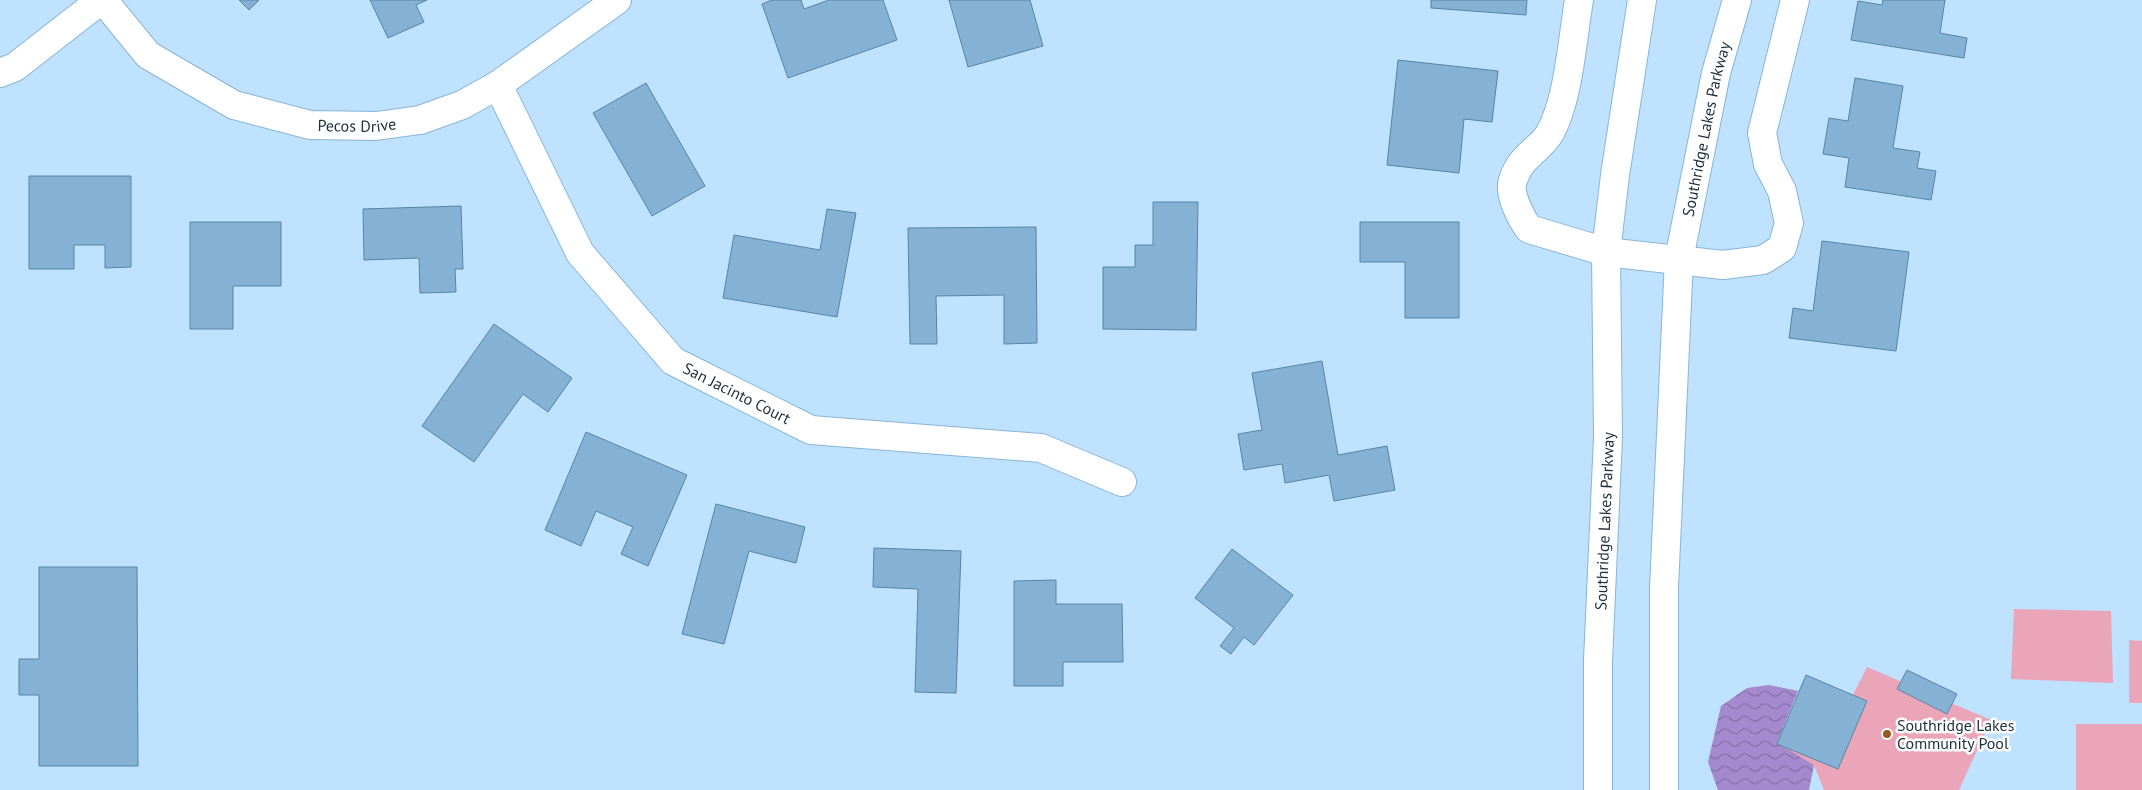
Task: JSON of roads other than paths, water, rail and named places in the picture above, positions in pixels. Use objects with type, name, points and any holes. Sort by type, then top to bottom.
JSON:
[{"type":"street","points":[[0,73],[15,67],[102,0]]},
{"type":"street","name":"Pecos Drive","points":[[102,0],[148,55],[234,105],[310,124],[376,126],[420,120],[462,105],[498,85],[617,0]]},
{"type":"street","points":[[1579,0],[1561,108],[1549,135],[1524,158],[1512,182],[1517,212],[1529,229],[1606,252],[1723,265],[1763,260],[1782,248],[1789,223],[1782,191],[1768,164],[1762,133],[1795,0]]},
{"type":"street","name":"Southridge Lakes Parkway","points":[[1598,790],[1598,661],[1608,437],[1606,252],[1614,175],[1642,0]]},
{"type":"street","name":"Southridge Lakes Parkway","points":[[1664,790],[1664,588],[1678,259],[1704,142],[1716,73],[1737,0]]},
{"type":"street","name":"San Jacinto Court","points":[[498,85],[580,253],[672,361],[811,430],[1041,448],[1122,482]]},
{"type":"water","points":[[1769,685],[1798,691],[1777,743],[1814,765],[1809,790],[1718,790],[1708,762],[1721,706],[1747,688]]},
{"type":"place","name":"Southridge Lakes Community Pool","points":[[1887,734]]}]
